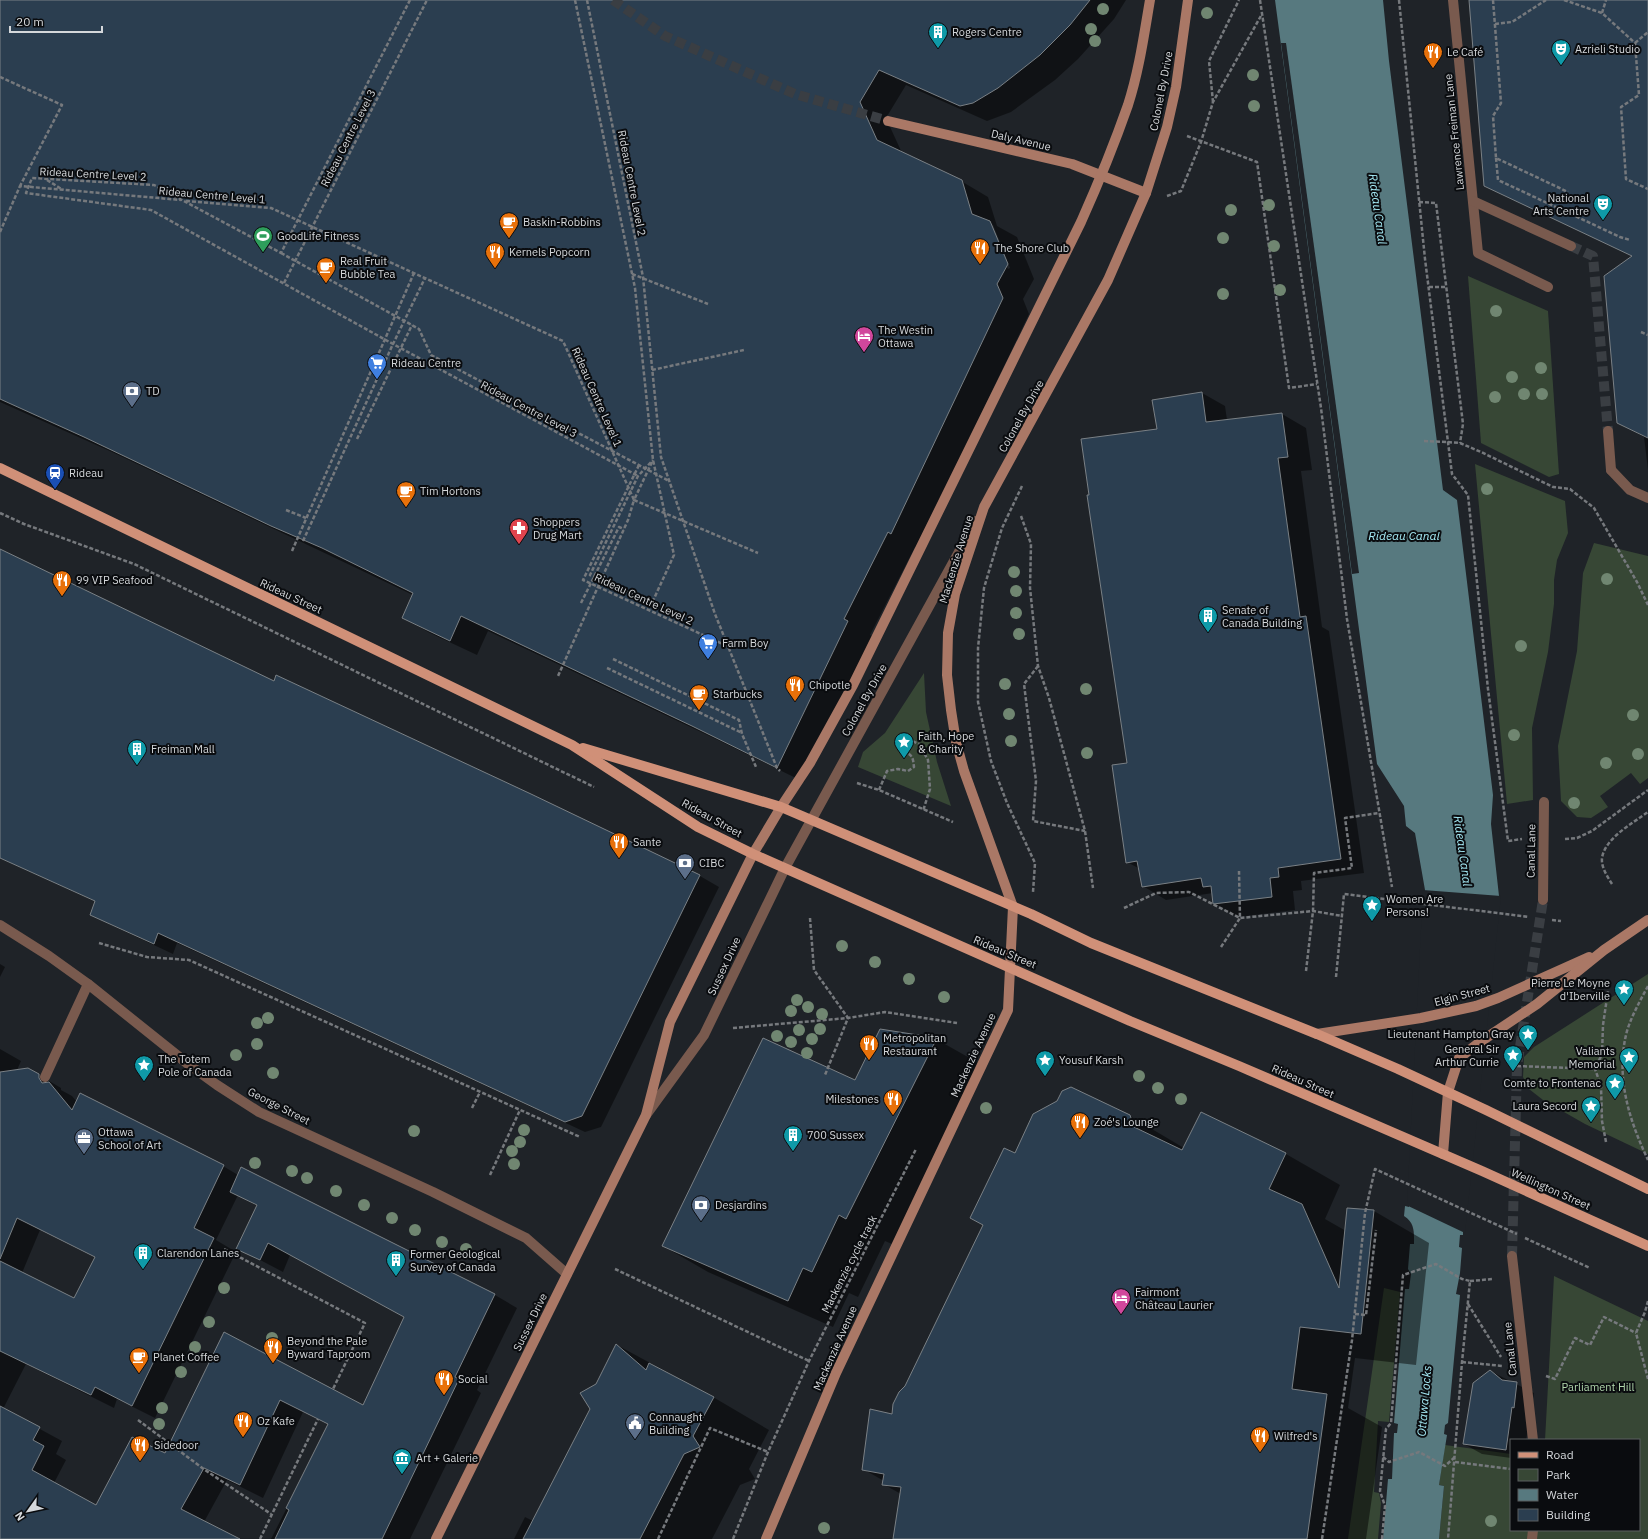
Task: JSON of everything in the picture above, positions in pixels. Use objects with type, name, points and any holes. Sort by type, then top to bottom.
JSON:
[{"type":"main road","name":"Colonel By Drive","points":[[781,807],[810,763],[853,685],[1081,222],[1101,176],[1128,104],[1141,55],[1150,0]]},
{"type":"main road","name":"Colonel By Drive","points":[[984,507],[1108,280],[1146,193],[1167,127],[1176,87],[1188,0]]},
{"type":"main road","name":"Daly Avenue","points":[[888,121],[1072,164],[1146,193]]},
{"type":"main road","name":"Rideau Street","points":[[0,468],[572,745],[698,827],[753,854],[1130,1021],[1443,1154]]},
{"type":"main road","name":"Mackenzie Avenue","points":[[766,1539],[836,1373],[1008,1010],[1013,907],[964,771],[956,742],[947,675],[948,633],[955,594],[984,507]]},
{"type":"main road","name":"Rideau Street","points":[[572,745],[781,807],[1031,914],[1092,943],[1317,1034],[1448,1092]]},
{"type":"main road","name":"Sussex Drive","points":[[436,1539],[646,1115],[670,1022],[753,854],[781,807]]},
{"type":"main road","name":"Elgin Street","points":[[1443,1154],[1448,1092],[1459,1058],[1480,1042],[1537,1004],[1604,950],[1648,920]]},
{"type":"main road","name":"Elgin Street","points":[[1317,1034],[1421,1018],[1476,1006],[1498,998],[1604,950]]},
{"type":"main road","points":[[1448,1092],[1648,1189]]},
{"type":"main road","name":"Wellington Street","points":[[1443,1154],[1648,1246]]},
{"type":"street","name":"Lawrence Freiman Lane","points":[[1453,0],[1473,201],[1571,246]]},
{"type":"street","points":[[1473,201],[1478,253],[1548,287]]},
{"type":"street","points":[[1608,431],[1611,470],[1630,490],[1648,498]]},
{"type":"street","name":"Colonel By Drive","points":[[812,820],[984,507]]},
{"type":"street","name":"Canal Lane","points":[[1543,900],[1544,802]]},
{"type":"street","name":"Sussex Drive","points":[[646,1115],[704,1035],[785,868],[812,820]]},
{"type":"street","name":"George Street","points":[[0,925],[49,956],[88,984],[188,1064],[259,1112],[433,1192],[526,1238],[567,1274]]},
{"type":"street","points":[[45,1077],[88,984]]},
{"type":"street","name":"Canal Lane","points":[[1512,1256],[1533,1439]]},
{"type":"path","points":[[281,253],[410,0]]},
{"type":"path","name":"Rideau Centre Level 3","points":[[284,283],[427,0]]},
{"type":"path","points":[[575,0],[635,288],[653,460],[674,555],[652,603],[590,575],[638,476],[653,460]]},
{"type":"path","name":"Rideau Centre Level 2","points":[[587,0],[643,276],[662,457],[669,482],[715,614],[777,768]]},
{"type":"path","points":[[1213,102],[1209,61],[1239,0]]},
{"type":"path","points":[[1260,0],[1317,384],[1347,619],[1392,888]]},
{"type":"path","points":[[1399,0],[1419,202],[1447,442],[1452,474],[1468,495],[1488,689],[1508,840],[1526,839]]},
{"type":"path","points":[[1493,0],[1501,103],[1493,116],[1498,180],[1620,237],[1630,240]]},
{"type":"path","points":[[1495,24],[1512,22],[1546,0]]},
{"type":"path","points":[[1564,0],[1602,14],[1635,43],[1639,95],[1621,107],[1626,179],[1648,189]]},
{"type":"path","points":[[1602,14],[1606,0]]},
{"type":"path","points":[[1166,196],[1181,191],[1201,142],[1213,102],[1262,14]]},
{"type":"path","points":[[1635,43],[1648,32]]},
{"type":"path","points":[[0,77],[62,105],[20,186],[0,232]]},
{"type":"path","points":[[1186,136],[1256,162],[1289,388],[1317,384]]},
{"type":"path","points":[[1496,158],[1568,192]]},
{"type":"path","name":"Rideau Centre Level 2","points":[[26,194],[32,178],[154,185],[412,325],[419,330],[430,355],[669,482]]},
{"type":"path","points":[[46,179],[64,190]]},
{"type":"path","name":"Rideau Centre Level 1","points":[[20,186],[271,208],[563,341],[634,500]]},
{"type":"path","name":"Rideau Centre Level 3","points":[[26,194],[151,210],[392,344],[638,476]]},
{"type":"path","points":[[1419,202],[1436,203],[1463,424],[1460,444]]},
{"type":"path","points":[[292,552],[414,273]]},
{"type":"path","points":[[632,273],[708,304]]},
{"type":"path","points":[[303,541],[392,344],[425,278]]},
{"type":"path","points":[[1429,287],[1447,287]]},
{"type":"path","points":[[357,440],[412,325]]},
{"type":"path","points":[[1641,332],[1648,335]]},
{"type":"path","points":[[652,370],[744,350]]},
{"type":"path","points":[[1424,441],[1460,444],[1481,452],[1553,487],[1570,489],[1594,508],[1637,582],[1648,605]]},
{"type":"path","points":[[558,676],[624,529],[634,500],[653,460]]},
{"type":"path","name":"Rideau Centre Level 2","points":[[639,465],[583,580],[728,646]]},
{"type":"path","points":[[1023,485],[1002,528],[984,588],[978,648],[978,702],[991,761],[1007,803],[1035,863],[1031,914]]},
{"type":"path","points":[[634,500],[758,553]]},
{"type":"path","points":[[286,510],[306,518]]},
{"type":"path","points":[[0,513],[31,527],[134,564],[596,788]]},
{"type":"path","points":[[1021,516],[1031,544],[1030,588],[1038,666],[1049,698],[1085,831],[1092,888]]},
{"type":"path","points":[[581,603],[619,527],[624,529]]},
{"type":"path","points":[[613,658],[738,720],[742,734],[756,767]]},
{"type":"path","points":[[1038,666],[1024,684],[1036,781],[1033,821],[1085,831]]},
{"type":"path","points":[[607,668],[742,734]]},
{"type":"path","points":[[878,790],[887,771],[898,769],[908,771],[914,767],[911,755],[905,752],[910,740],[919,744],[928,760],[930,789],[923,811]]},
{"type":"path","points":[[852,784],[857,783],[878,790],[923,811],[953,822]]},
{"type":"path","points":[[1566,839],[1577,838],[1592,831],[1648,790]]},
{"type":"path","points":[[1612,884],[1604,872],[1602,858],[1606,847],[1616,835],[1648,812]]},
{"type":"path","points":[[1306,971],[1313,911],[1314,873],[1352,868],[1346,818],[1379,813]]},
{"type":"path","points":[[1221,946],[1240,918],[1239,870]]},
{"type":"path","points":[[1124,908],[1156,893],[1189,892],[1240,918],[1313,911],[1342,916]]},
{"type":"path","points":[[1336,977],[1344,894],[1530,917]]},
{"type":"path","points":[[810,918],[814,970],[848,1018]]},
{"type":"path","points":[[1546,919],[1561,921]]},
{"type":"path","points":[[99,943],[147,957],[189,960],[580,1138]]},
{"type":"path","points":[[1648,986],[1634,1013],[1627,1032],[1623,1078],[1626,1102],[1641,1145],[1648,1160]]},
{"type":"path","points":[[1606,1142],[1602,1121],[1601,1086],[1595,1069],[1602,1054],[1603,1025],[1608,991]]},
{"type":"path","points":[[734,1028],[848,1018],[885,1012],[957,1023]]},
{"type":"path","points":[[825,1075],[848,1018]]},
{"type":"path","points":[[1517,1066],[1595,1069]]},
{"type":"path","points":[[472,1108],[480,1092]]},
{"type":"path","points":[[490,1175],[520,1110]]},
{"type":"path","name":"Mackenzie cycle track","points":[[733,1539],[768,1452],[810,1361],[916,1149]]},
{"type":"path","points":[[1322,1539],[1354,1314],[1365,1213],[1375,1169],[1590,1268]]},
{"type":"path","points":[[1354,1314],[1366,1315],[1376,1230]]},
{"type":"path","points":[[224,1249],[365,1324],[333,1389]]},
{"type":"path","points":[[1382,1539],[1385,1506],[1380,1491],[1386,1429],[1391,1423],[1403,1275],[1405,1273],[1436,1264],[1462,1279],[1470,1281],[1448,1539]]},
{"type":"path","points":[[615,1269],[810,1361]]},
{"type":"path","points":[[1648,1301],[1636,1333],[1648,1379]]},
{"type":"path","points":[[1467,1304],[1507,1366]]},
{"type":"path","points":[[1556,1379],[1574,1338],[1590,1345],[1604,1317],[1636,1333]]},
{"type":"path","points":[[260,1539],[318,1419]]},
{"type":"path","points":[[138,1420],[205,1470],[272,1514]]},
{"type":"path","points":[[658,1539],[710,1428],[768,1452]]},
{"type":"path","points":[[1384,1457],[1389,1462],[1419,1452],[1445,1466],[1455,1457]]},
{"type":"path","points":[[1455,1462],[1510,1469]]},
{"type":"green space","points":[[1468,276],[1548,311],[1559,474],[1549,477],[1481,443]]},
{"type":"green space","points":[[1475,464],[1565,501],[1568,533],[1557,560],[1554,580],[1554,604],[1548,652],[1532,728],[1533,800],[1507,804]]},
{"type":"green space","points":[[1594,543],[1648,556],[1648,778],[1640,784],[1631,773],[1600,796],[1608,807],[1591,818],[1577,817],[1561,801],[1558,746],[1577,651],[1583,573]]},
{"type":"green space","points":[[924,673],[926,712],[937,762],[951,806],[858,767],[863,752],[885,733]]},
{"type":"green space","points":[[1648,974],[1648,1154],[1585,1124],[1543,1100],[1529,1089],[1523,1077],[1524,1057],[1534,1047]]},
{"type":"green space","name":"Parliament Hill","points":[[1554,1276],[1648,1321],[1648,1539],[1439,1539],[1444,1486],[1439,1485],[1445,1445],[1510,1454],[1510,1531],[1640,1531],[1640,1439],[1545,1439]]},
{"type":"green space","points":[[1384,1288],[1400,1292],[1389,1422],[1378,1421],[1374,1492],[1379,1493],[1381,1503],[1378,1539],[1348,1539]]},
{"type":"water","name":"Rideau Canal","points":[[1275,0],[1383,0],[1389,61],[1443,490],[1457,500],[1493,795],[1491,824],[1499,896],[1463,1235],[1460,1235],[1459,1247],[1462,1248],[1460,1273],[1456,1294],[1460,1295],[1448,1423],[1445,1425],[1444,1434],[1447,1435],[1439,1485],[1444,1486],[1439,1539],[1383,1539],[1388,1479],[1392,1479],[1394,1433],[1397,1433],[1398,1424],[1394,1423],[1405,1289],[1409,1289],[1411,1274],[1408,1269],[1410,1244],[1414,1244],[1414,1232],[1412,1225],[1404,1216],[1405,1206],[1409,1207],[1425,890],[1415,833],[1406,826],[1404,806],[1377,764]]},
{"type":"pier","points":[[1281,43],[1286,43],[1359,573],[1352,574]]},
{"type":"pier","points":[[1423,890],[1501,896],[1465,1233],[1404,1204],[1407,1204]]},
{"type":"building","name":"Rideau Centre","points":[[0,0],[1090,0],[1070,25],[1040,55],[998,88],[973,103],[960,106],[879,70],[860,102],[877,140],[962,180],[972,214],[990,221],[1008,264],[997,284],[1003,298],[891,534],[888,532],[844,619],[848,621],[777,768],[461,616],[450,641],[402,618],[413,593],[322,548],[271,526],[84,437],[0,399]]},
{"type":"building","name":"National Arts Centre","points":[[1469,0],[1648,0],[1648,438],[1617,423],[1604,276],[1632,256],[1484,186]]},
{"type":"building","name":"Senate of Canada Building","points":[[1202,392],[1206,422],[1282,413],[1288,457],[1278,458],[1300,617],[1306,616],[1341,859],[1278,868],[1279,877],[1270,878],[1272,897],[1213,904],[1211,886],[1203,887],[1201,878],[1142,887],[1137,861],[1126,863],[1112,765],[1127,763],[1087,495],[1089,495],[1081,439],[1157,429],[1152,400]]},
{"type":"building","points":[[0,549],[274,681],[276,675],[700,875],[582,1116],[565,1122],[158,933],[154,944],[90,915],[95,901],[0,858]]},
{"type":"building","name":"700 Sussex","points":[[880,1029],[937,1038],[846,1219],[839,1215],[812,1272],[803,1268],[788,1301],[662,1246],[763,1038],[855,1080]]},
{"type":"building","points":[[28,1068],[39,1074],[39,1078],[42,1083],[49,1082],[72,1110],[80,1093],[224,1165],[194,1228],[214,1238],[132,1406],[95,1387],[91,1395],[0,1351],[0,1261],[74,1298],[95,1257],[17,1218],[0,1259],[0,1072]]},
{"type":"building","name":"Fairmont Château Laurier","points":[[1071,1087],[1130,1115],[1134,1127],[1182,1150],[1201,1112],[1286,1153],[1269,1189],[1302,1204],[1339,1288],[1347,1208],[1374,1210],[1361,1334],[1300,1327],[1292,1389],[1327,1394],[1307,1539],[893,1539],[901,1487],[882,1485],[884,1474],[862,1470],[870,1409],[892,1414],[893,1404],[899,1392],[905,1386],[983,1225],[970,1218],[1004,1148],[1015,1153],[1033,1114],[1057,1101],[1062,1091]]},
{"type":"building","points":[[241,1167],[495,1294],[455,1377],[459,1379],[382,1539],[275,1539],[289,1510],[286,1508],[328,1424],[280,1400],[240,1485],[204,1468],[181,1509],[240,1539],[0,1539],[0,1406],[40,1427],[33,1440],[44,1446],[32,1470],[96,1505],[132,1437],[165,1453],[224,1332],[363,1405],[404,1317],[268,1243],[260,1260],[236,1249],[257,1205],[230,1192]]},
{"type":"building","name":"Connaught Building","points":[[616,1344],[646,1370],[649,1363],[714,1397],[693,1436],[700,1447],[684,1454],[640,1539],[523,1539],[590,1409],[580,1393],[596,1384]]},
{"type":"building","points":[[1490,1370],[1502,1380],[1517,1382],[1506,1450],[1463,1444],[1473,1383]]},
{"type":"tunnel","points":[[613,0],[665,36],[795,94],[888,121]]},
{"type":"tunnel","points":[[1571,246],[1593,256],[1608,431]]},
{"type":"tunnel","points":[[1512,1256],[1517,1066],[1543,900]]},
{"type":"place","name":"Rogers Centre","points":[[938,49]]},
{"type":"place","name":"Azrieli Studio","points":[[1561,66]]},
{"type":"place","name":"Le Café","points":[[1433,69]]},
{"type":"place","name":"National Arts Centre","points":[[1603,221]]},
{"type":"place","name":"Baskin-Robbins","points":[[509,239]]},
{"type":"place","name":"GoodLife Fitness","points":[[263,253]]},
{"type":"place","name":"The Shore Club","points":[[980,265]]},
{"type":"place","name":"Kernels Popcorn","points":[[495,269]]},
{"type":"place","name":"Real Fruit Bubble Tea","points":[[326,284]]},
{"type":"place","name":"The Westin Ottawa","points":[[864,353]]},
{"type":"place","name":"Rideau Centre","points":[[377,380]]},
{"type":"place","name":"TD","points":[[132,408]]},
{"type":"place","name":"Rideau","points":[[55,490]]},
{"type":"place","name":"Tim Hortons","points":[[406,508]]},
{"type":"place","name":"Shoppers Drug Mart","points":[[519,545]]},
{"type":"place","name":"99 VIP Seafood","points":[[62,597]]},
{"type":"place","name":"Senate of Canada Building","points":[[1208,633]]},
{"type":"place","name":"Farm Boy","points":[[708,660]]},
{"type":"place","name":"Chipotle","points":[[795,702]]},
{"type":"place","name":"Starbucks","points":[[699,711]]},
{"type":"place","name":"Faith, Hope & Charity","points":[[904,759]]},
{"type":"place","name":"Freiman Mall","points":[[137,766]]},
{"type":"place","name":"Sante","points":[[619,859]]},
{"type":"place","name":"CIBC","points":[[685,880]]},
{"type":"place","name":"Women Are Persons!","points":[[1372,922]]},
{"type":"place","name":"Pierre Le Moyne d'Iberville","points":[[1624,1006]]},
{"type":"place","name":"Lieutenant Hampton Gray","points":[[1528,1051]]},
{"type":"place","name":"Metropolitan Restaurant","points":[[869,1061]]},
{"type":"place","name":"General Sir Arthur Currie","points":[[1513,1072]]},
{"type":"place","name":"Valiants Memorial","points":[[1629,1074]]},
{"type":"place","name":"Yousuf Karsh","points":[[1045,1077]]},
{"type":"place","name":"The Totem Pole of Canada","points":[[144,1082]]},
{"type":"place","name":"Comte to Frontenac","points":[[1615,1100]]},
{"type":"place","name":"Milestones","points":[[893,1116]]},
{"type":"place","name":"Laura Secord","points":[[1591,1123]]},
{"type":"place","name":"Zoé's Lounge","points":[[1080,1139]]},
{"type":"place","name":"700 Sussex","points":[[793,1152]]},
{"type":"place","name":"Ottawa School of Art","points":[[84,1155]]},
{"type":"place","name":"Desjardins","points":[[701,1222]]},
{"type":"place","name":"Clarendon Lanes","points":[[143,1270]]},
{"type":"place","name":"Former Geological Survey of Canada","points":[[396,1277]]},
{"type":"place","name":"Fairmont Château Laurier","points":[[1121,1315]]},
{"type":"place","name":"Beyond the Pale Byward Taproom","points":[[273,1364]]},
{"type":"place","name":"Planet Coffee","points":[[139,1374]]},
{"type":"place","name":"Social","points":[[444,1396]]},
{"type":"place","name":"Oz Kafe","points":[[243,1438]]},
{"type":"place","name":"Connaught Building","points":[[635,1440]]},
{"type":"place","name":"Wilfred's","points":[[1260,1453]]},
{"type":"place","name":"Sidedoor","points":[[140,1462]]},
{"type":"place","name":"Art + Galerie","points":[[402,1475]]},
{"type":"water label","name":"Ottawa Locks","points":[[1424,1401]]}]
